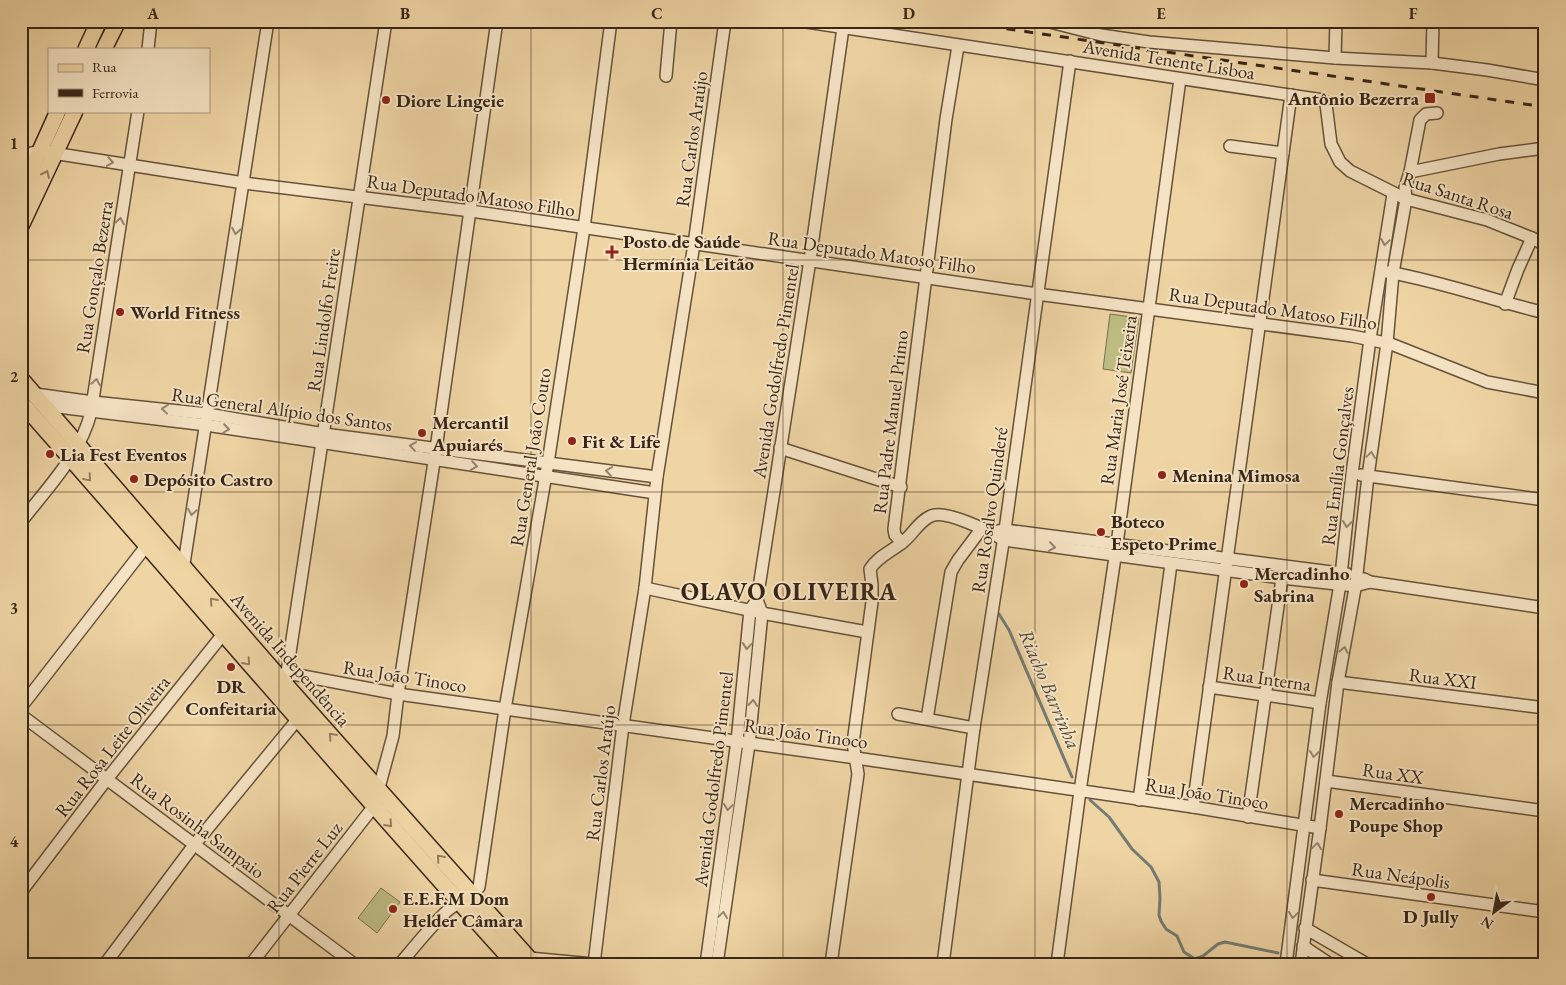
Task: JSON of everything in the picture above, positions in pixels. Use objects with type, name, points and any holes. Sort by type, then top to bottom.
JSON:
[{"type":"main road","points":[[86,48],[99,21]]},
{"type":"main road","points":[[104,48],[118,21]]},
{"type":"main road","points":[[23,186],[58,112]]},
{"type":"main road","points":[[21,226],[75,112]]},
{"type":"main road","name":"Avenida Independência","points":[[21,379],[75,451],[153,541],[180,584],[228,629],[286,678],[379,789],[515,964]]},
{"type":"main road","name":"Avenida Independência","points":[[22,402],[75,451]]},
{"type":"main road","name":"Avenida Independência","points":[[153,541],[184,566],[228,629],[297,720],[374,806],[529,962]]},
{"type":"street","points":[[148,48],[151,21]]},
{"type":"street","points":[[180,584],[268,21]]},
{"type":"street","name":"Rua Lindolfo Freire","points":[[286,678],[386,21]]},
{"type":"street","name":"Rua Pierre Luz","points":[[251,964],[374,806],[393,736],[497,21]]},
{"type":"street","name":"Rua General João Couto","points":[[465,898],[477,890],[480,883],[506,708],[548,463],[584,228],[611,21]]},
{"type":"street","points":[[666,76],[671,21]]},
{"type":"street","name":"Rua Carlos Araújo","points":[[594,964],[623,725],[645,588],[657,477],[694,244],[725,21]]},
{"type":"street","name":"Avenida Tenente Lisboa","points":[[800,21],[1325,101]]},
{"type":"street","points":[[1046,21],[1069,24],[1102,35],[1149,42],[1335,58],[1432,63],[1545,80]]},
{"type":"street","points":[[1335,58],[1336,21]]},
{"type":"street","points":[[1432,63],[1433,21]]},
{"type":"street","name":"Avenida Godolfredo Pimentel","points":[[706,964],[725,865],[743,742],[756,608],[810,260],[843,28]]},
{"type":"street","name":"Rua Padre Manuel Primo","points":[[902,543],[895,535],[894,529],[901,487],[946,119],[958,46]]},
{"type":"street","name":"Rua Rosalvo Quinderé","points":[[943,964],[967,775],[1004,535],[1070,61]]},
{"type":"street","name":"Rua Maria José Teixeira","points":[[1057,964],[1180,79]]},
{"type":"street","points":[[1193,807],[1291,95]]},
{"type":"street","name":"Rua Santa Rosa","points":[[1325,101],[1331,144],[1340,162],[1350,171],[1393,194],[1405,194],[1488,220],[1545,245]]},
{"type":"street","name":"Rua Gonçalo Bezerra","points":[[21,522],[75,451],[87,429],[138,112]]},
{"type":"street","name":"Rua Emília Gonçalves","points":[[1301,964],[1338,682],[1356,580],[1368,476],[1387,343],[1393,273],[1405,194],[1420,120],[1426,114],[1437,114]]},
{"type":"street","points":[[1230,146],[1284,153]]},
{"type":"street","points":[[1410,172],[1499,154],[1545,148]]},
{"type":"street","points":[[21,161],[27,154],[40,151]]},
{"type":"street","name":"Rua Deputado Matoso Filho","points":[[40,151],[244,182],[359,198],[471,210],[1037,294],[1370,339],[1387,343],[1487,382],[1545,393]]},
{"type":"street","name":"Rua Emília Gonçalves","points":[[1286,964],[1320,703],[1341,578],[1352,474],[1370,339],[1393,194]]},
{"type":"street","points":[[1505,304],[1532,238]]},
{"type":"street","points":[[1380,271],[1427,280],[1505,304],[1545,313]]},
{"type":"street","name":"Rua General Alípio dos Santos","points":[[22,402],[33,397],[206,425],[435,454],[548,463],[657,477]]},
{"type":"street","name":"Rua General Alípio dos Santos","points":[[92,407],[208,414],[323,439]]},
{"type":"street","points":[[1360,416],[1376,418]]},
{"type":"street","points":[[780,448],[901,487]]},
{"type":"street","name":"Rua General Alípio dos Santos","points":[[435,454],[545,477],[655,492]]},
{"type":"street","points":[[1352,474],[1545,500]]},
{"type":"street","points":[[831,964],[858,774],[853,743],[872,593],[870,567],[902,543],[920,524],[934,514],[950,516],[1004,535],[1116,550],[1228,559],[1341,578],[1545,608]]},
{"type":"street","points":[[927,719],[951,572],[958,560],[987,530]]},
{"type":"street","points":[[21,707],[153,541]]},
{"type":"street","points":[[1116,550],[1171,564],[1282,578],[1341,578]]},
{"type":"street","points":[[1139,800],[1171,564]]},
{"type":"street","points":[[1248,817],[1282,578]]},
{"type":"street","points":[[645,588],[756,608],[868,632]]},
{"type":"street","name":"Rua Rosa Leite Oliveira","points":[[21,892],[107,779],[228,629]]},
{"type":"street","name":"Rua João Tinoco","points":[[286,678],[856,758],[1193,807],[1320,828]]},
{"type":"street","name":"Rua XXI","points":[[1338,682],[1545,708]]},
{"type":"street","name":"Rua Interna","points":[[1209,687],[1320,703]]},
{"type":"street","points":[[898,714],[974,728]]},
{"type":"street","name":"Rua Rosinha Sampaio","points":[[21,715],[194,845],[290,914],[354,964]]},
{"type":"street","points":[[105,964],[194,845],[297,720]]},
{"type":"street","points":[[1318,720],[1333,722]]},
{"type":"street","name":"Rua XX","points":[[1326,782],[1545,811]]},
{"type":"street","name":"Avenida Godolfredo Pimentel","points":[[717,964],[725,865]]},
{"type":"street","name":"Rua Neápolis","points":[[1312,880],[1545,912]]},
{"type":"street","points":[[400,964],[432,926],[449,909],[465,898]]},
{"type":"street","points":[[1305,928],[1367,964]]},
{"type":"street","points":[[1303,946],[1330,964]]},
{"type":"street","points":[[529,962],[594,964]]},
{"type":"shaded area","points":[[1110,314],[1139,318],[1131,373],[1103,369]]},
{"type":"shaded area","points":[[381,888],[400,902],[377,933],[358,918]]},
{"type":"waterway","name":"Riacho Barrinha","points":[[999,614],[1009,630],[1072,777]]},
{"type":"waterway","name":"Riacho Barrinha","points":[[1090,800],[1109,817],[1132,849],[1151,867],[1159,882],[1159,915],[1161,921],[1166,929],[1177,936],[1184,952],[1195,959],[1203,956],[1218,944],[1225,942],[1278,953]]},
{"type":"waterway","name":"Riacho Barrinha","points":[[1311,960],[1318,964]]},
{"type":"railway","points":[[953,21],[1545,107]]},
{"type":"place","name":"Antônio Bezerra","points":[[1430,98]]},
{"type":"place","name":"Diore Lingeie","points":[[386,100]]},
{"type":"place","name":"Posto de Saúde Hermínia Leitão","points":[[612,252]]},
{"type":"place","name":"World Fitness","points":[[120,312]]},
{"type":"place","name":"Mercantil Apuiarés","points":[[422,433]]},
{"type":"place","name":"Fit & Life","points":[[572,441]]},
{"type":"place","name":"Lia Fest Eventos","points":[[50,454]]},
{"type":"place","name":"Menina Mimosa","points":[[1162,475]]},
{"type":"place","name":"Depósito Castro","points":[[134,479]]},
{"type":"place","name":"Boteco Espeto Prime","points":[[1101,532]]},
{"type":"place","name":"Mercadinho Sabrina","points":[[1244,584]]},
{"type":"place","name":"DR Confeitaria","points":[[231,667]]},
{"type":"place","name":"Mercadinho Poupe Shop","points":[[1339,814]]},
{"type":"place","name":"D Jully","points":[[1431,897]]},
{"type":"place","name":"E.E.F.M Dom Helder Câmara","points":[[393,909]]},
{"type":"district","name":"OLAVO OLIVEIRA","points":[[789,592]]}]
